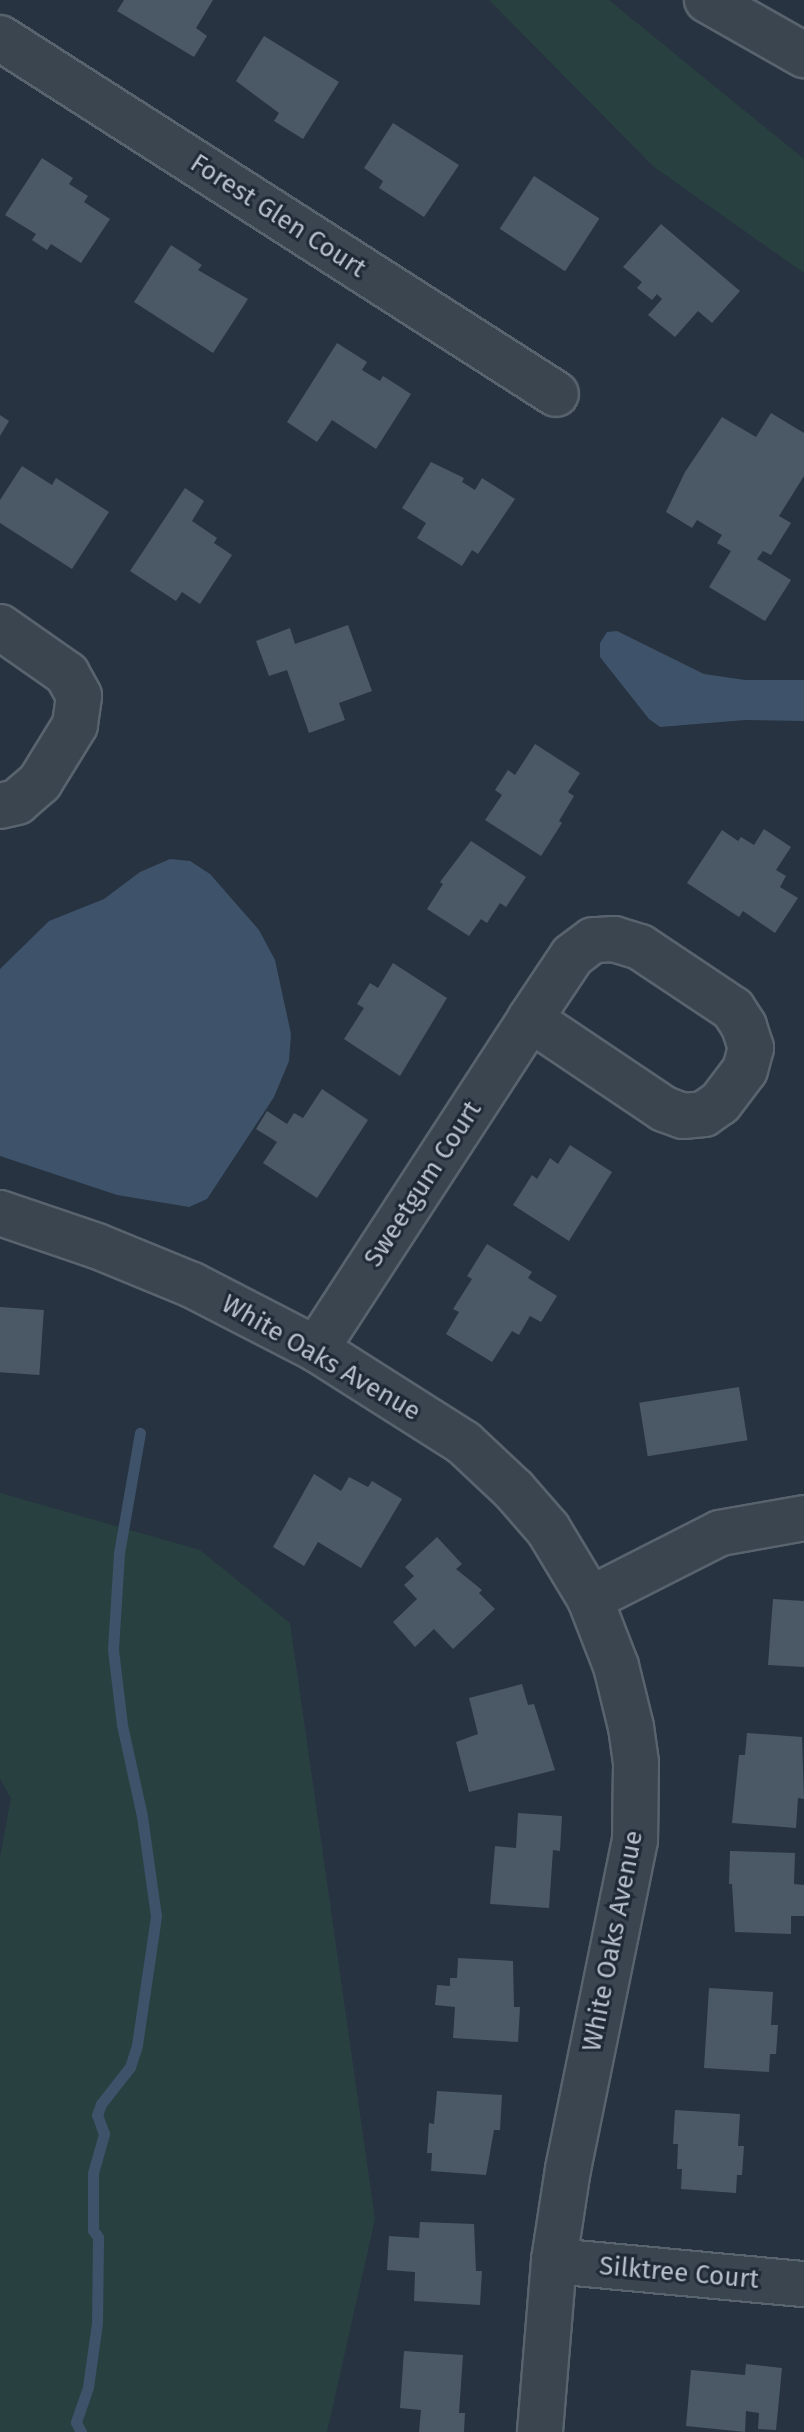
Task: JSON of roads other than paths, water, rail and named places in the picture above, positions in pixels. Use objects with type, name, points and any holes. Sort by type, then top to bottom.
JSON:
[{"type":"street","points":[[707,0],[804,55]]},
{"type":"street","name":"Forest Glen Court","points":[[0,38],[556,394]]},
{"type":"street","points":[[0,627],[67,674],[79,696],[75,725],[40,782],[17,802],[0,806]]},
{"type":"street","name":"Sweetgum Court","points":[[316,1349],[530,1019],[572,956],[593,940],[614,939],[640,947],[733,1009],[744,1026],[751,1048],[745,1070],[720,1103],[704,1114],[683,1116],[664,1109],[530,1019]]},
{"type":"street","name":"White Oaks Avenue","points":[[0,1213],[97,1246],[192,1285],[316,1349],[464,1443],[514,1490],[548,1529],[590,1599],[616,1666],[631,1727],[637,1814],[630,1878],[568,2169],[554,2261],[540,2432]]},
{"type":"street","points":[[590,1599],[720,1533],[804,1518]]},
{"type":"street","name":"Silktree Court","points":[[554,2261],[804,2284]]},
{"type":"water","points":[[617,631],[704,674],[745,680],[804,680],[804,721],[745,720],[660,727],[649,719],[600,657],[600,643],[607,632]]},
{"type":"water","points":[[170,859],[190,861],[210,874],[259,930],[275,960],[291,1034],[289,1061],[274,1097],[207,1199],[189,1207],[117,1195],[0,1156],[0,969],[49,921],[104,899],[140,872]]},
{"type":"waterway","points":[[81,2432],[76,2422],[88,2387],[97,2323],[98,2237],[93,2230],[93,2173],[104,2134],[97,2115],[101,2104],[130,2067],[137,2045],[156,1916],[142,1816],[122,1725],[113,1649],[119,1553],[140,1433]]}]
